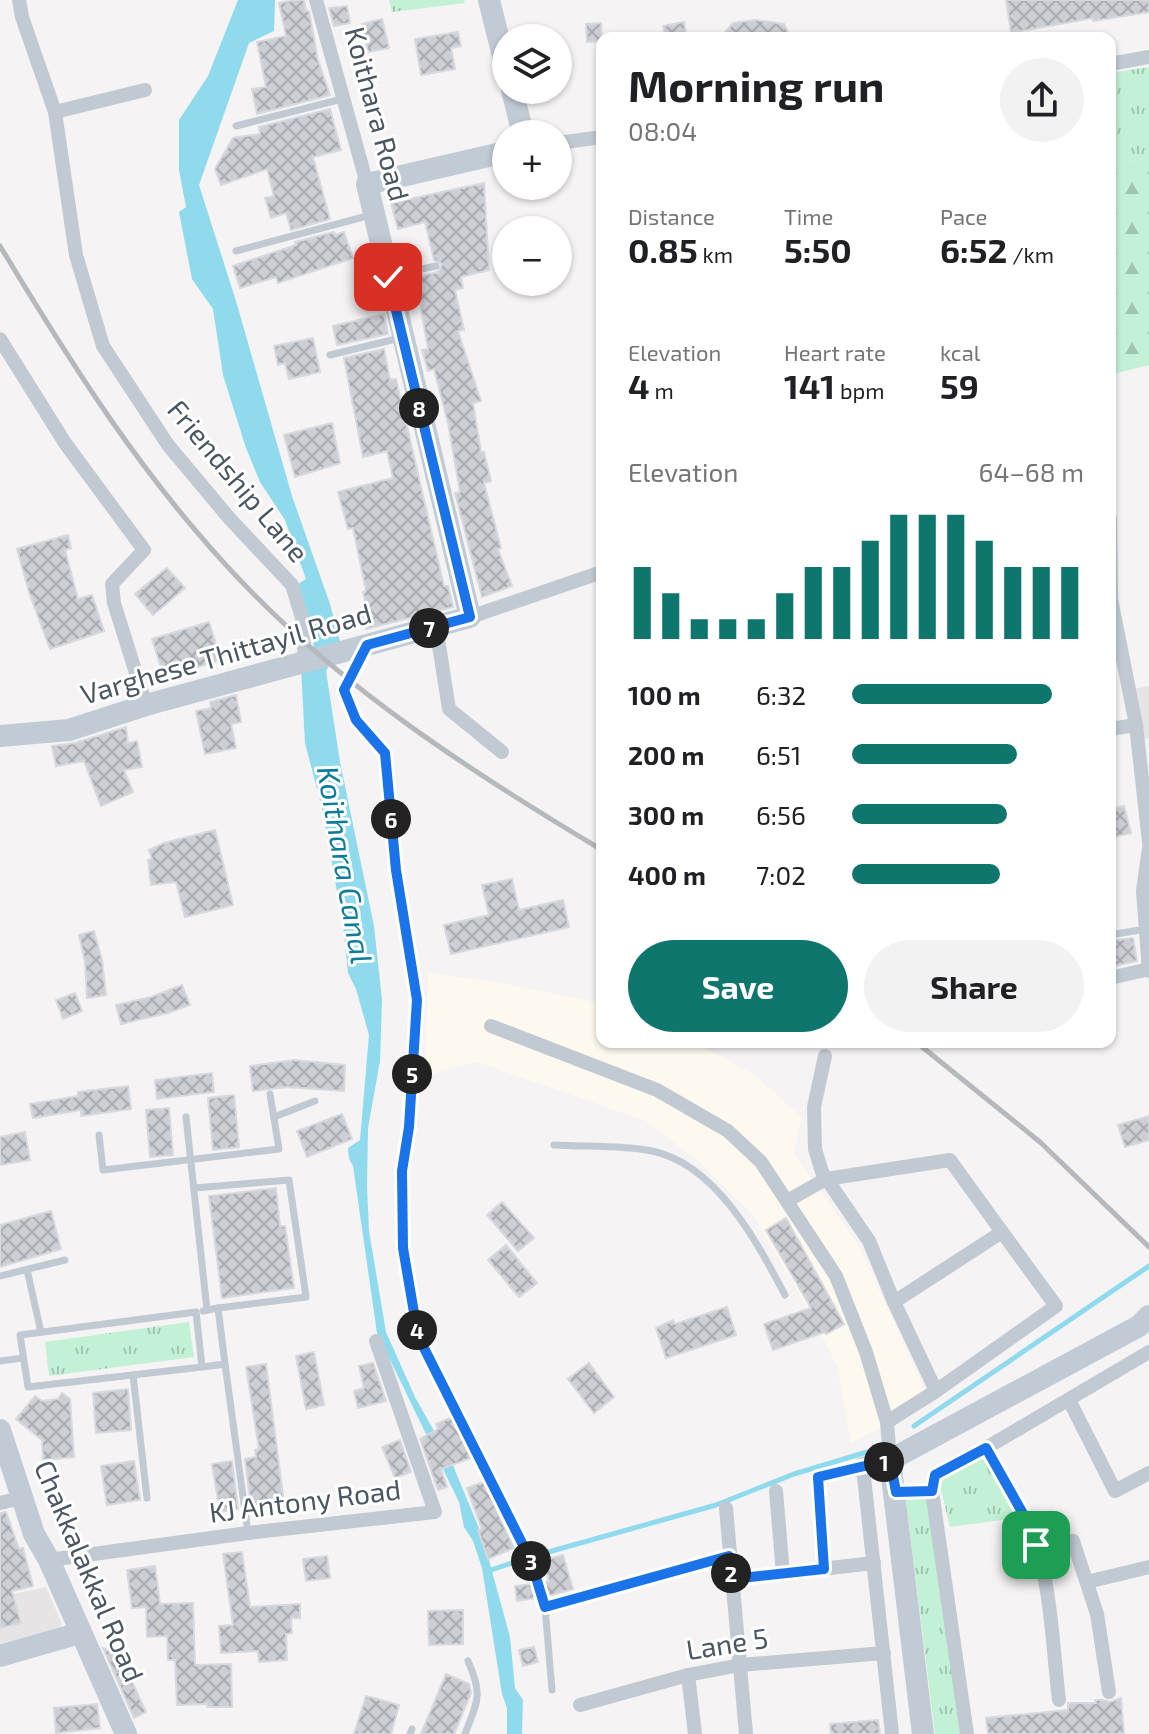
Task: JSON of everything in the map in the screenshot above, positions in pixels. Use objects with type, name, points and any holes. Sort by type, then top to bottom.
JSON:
[{"type":"street","name":"Friendship Lane","points":[[19,0],[55,112],[76,255],[103,346],[168,445],[230,519],[292,585],[302,618],[305,661]]},
{"type":"street","name":"Koithara Road","points":[[316,0],[367,184],[470,617]]},
{"type":"street","points":[[489,0],[495,24]]},
{"type":"street","points":[[1116,63],[1149,57]]},
{"type":"street","points":[[55,112],[145,90]]},
{"type":"street","points":[[572,141],[596,138]]},
{"type":"street","points":[[367,184],[492,155]]},
{"type":"street","points":[[0,339],[65,443],[144,550],[112,584],[114,603],[146,705]]},
{"type":"street","name":"Varghese Thittayil Road","points":[[0,736],[69,730],[146,705],[470,617],[596,574]]},
{"type":"street","points":[[1116,624],[1136,725],[1149,845],[1143,891],[1149,970],[1116,977]]},
{"type":"street","points":[[436,626],[449,709],[502,752]]},
{"type":"street","points":[[1116,728],[1136,725]]},
{"type":"street","points":[[491,1026],[657,1090],[728,1131],[761,1162],[836,1276],[866,1352],[887,1422],[923,1734]]},
{"type":"street","points":[[825,1056],[814,1107],[815,1149],[826,1179],[869,1241],[936,1391]]},
{"type":"street","points":[[787,1201],[826,1179],[950,1160],[1056,1306],[887,1422]]},
{"type":"street","points":[[894,1302],[1002,1232]]},
{"type":"street","points":[[824,1569],[818,1477],[890,1460],[1139,1326],[1149,1316]]},
{"type":"street","name":"KJ Antony Road","points":[[49,1560],[435,1512],[376,1341]]},
{"type":"street","points":[[967,1734],[932,1491],[935,1475],[1149,1352]]},
{"type":"street","points":[[1069,1400],[1115,1491],[1149,1473]]},
{"type":"street","name":"Chakkalakkal Road","points":[[0,1430],[11,1501],[49,1560],[126,1734]]},
{"type":"street","points":[[986,1448],[1026,1519],[1036,1545],[1046,1595],[1059,1700]]},
{"type":"street","points":[[863,1468],[892,1734]]},
{"type":"street","points":[[776,1491],[783,1574]]},
{"type":"street","points":[[896,1492],[932,1491]]},
{"type":"street","points":[[726,1508],[746,1734]]},
{"type":"street","points":[[1036,1545],[1073,1541],[1097,1614],[1109,1692]]},
{"type":"street","points":[[545,1607],[729,1556]]},
{"type":"street","points":[[732,1579],[874,1563]]},
{"type":"street","points":[[1087,1582],[1149,1567]]},
{"type":"street","points":[[0,1656],[80,1633]]},
{"type":"street","name":"Lane 5","points":[[580,1705],[688,1675],[740,1665],[884,1653]]},
{"type":"street","points":[[688,1675],[695,1734]]},
{"type":"lane","points":[[236,126],[342,99]]},
{"type":"lane","points":[[236,251],[374,214]]},
{"type":"lane","points":[[388,277],[436,266]]},
{"type":"lane","points":[[330,355],[402,338]]},
{"type":"lane","points":[[367,645],[344,690],[356,720],[385,753],[396,870],[417,1000],[409,1127],[402,1171],[403,1248],[418,1336],[531,1561],[545,1607],[552,1690]]},
{"type":"lane","points":[[1116,934],[1146,929]]},
{"type":"lane","points":[[99,1135],[103,1170],[279,1149],[270,1094]]},
{"type":"lane","points":[[274,1117],[315,1101]]},
{"type":"lane","points":[[186,1117],[207,1310]]},
{"type":"lane","points":[[554,1145],[653,1151],[690,1166],[744,1222],[785,1295]]},
{"type":"lane","points":[[195,1188],[289,1180],[306,1297],[20,1335],[23,1358],[28,1387],[225,1364]]},
{"type":"lane","points":[[0,1276],[65,1260]]},
{"type":"lane","points":[[27,1270],[41,1332]]},
{"type":"lane","points":[[218,1308],[248,1533]]},
{"type":"lane","points":[[196,1312],[202,1367]]},
{"type":"lane","points":[[0,1361],[23,1358]]},
{"type":"lane","points":[[133,1375],[147,1498]]},
{"type":"lane","points":[[465,1734],[478,1693],[478,1684],[468,1661]]},
{"type":"shaded area","points":[[1149,686],[1149,738],[1145,739],[1133,689]]},
{"type":"shaded area","points":[[428,973],[497,982],[596,1002],[596,1048],[705,1048],[756,1076],[801,1117],[794,1154],[859,1246],[930,1401],[851,1443],[837,1366],[805,1303],[752,1214],[697,1160],[646,1121],[477,1062],[425,1076]]},
{"type":"shaded area","points":[[46,1587],[62,1624],[56,1633],[0,1647],[0,1597]]},
{"type":"green space","points":[[389,0],[464,0],[465,3],[392,12]]},
{"type":"green space","points":[[1149,67],[1149,159],[1116,162],[1116,72]]},
{"type":"green space","points":[[1149,159],[1149,365],[1116,373],[1116,162]]},
{"type":"green space","points":[[189,1322],[194,1357],[49,1376],[45,1342]]},
{"type":"green space","points":[[983,1455],[1016,1518],[950,1527],[940,1485],[945,1475]]},
{"type":"green space","points":[[927,1498],[961,1734],[935,1734],[906,1500]]},
{"type":"water","name":"Koithara Canal","points":[[238,0],[275,0],[274,31],[249,43],[199,185],[292,496],[341,645],[326,671],[340,762],[374,926],[382,1000],[380,1061],[368,1128],[369,1231],[386,1332],[415,1397],[452,1463],[483,1538],[510,1637],[515,1688],[523,1700],[522,1734],[507,1734],[507,1708],[502,1694],[482,1568],[473,1541],[464,1527],[459,1502],[377,1333],[348,1148],[360,1140],[369,1035],[356,989],[348,973],[343,925],[322,808],[305,743],[301,668],[314,664],[313,629],[298,584],[306,579],[285,520],[260,482],[246,448],[223,375],[213,309],[192,279],[179,212],[186,207],[179,170],[179,120],[208,76]]},
{"type":"building","points":[[304,0],[306,11],[309,11],[318,60],[330,95],[257,114],[252,89],[266,87],[257,42],[286,36],[279,3]]},
{"type":"building","points":[[1006,0],[1149,0],[1149,12],[1011,32]]},
{"type":"building","points":[[347,6],[350,23],[334,26],[329,8]]},
{"type":"building","points":[[382,19],[389,48],[368,52],[362,24]]},
{"type":"building","points":[[756,20],[784,24],[788,32],[725,32],[733,23]]},
{"type":"building","points":[[684,22],[686,32],[664,32],[663,26]]},
{"type":"building","points":[[601,23],[602,32],[596,32],[596,41],[587,42],[586,24]]},
{"type":"building","points":[[458,32],[461,46],[451,48],[455,69],[421,75],[415,39]]},
{"type":"building","points":[[330,109],[341,150],[313,157],[330,219],[291,230],[286,213],[271,218],[265,198],[274,196],[267,169],[221,185],[215,169],[233,138],[260,134],[259,127]]},
{"type":"building","points":[[484,183],[489,270],[461,277],[463,288],[455,290],[464,330],[458,331],[481,401],[473,403],[481,452],[484,452],[491,481],[484,483],[501,548],[498,549],[512,586],[482,597],[455,493],[460,492],[448,423],[434,369],[428,371],[422,350],[428,349],[415,277],[438,272],[442,264],[434,260],[425,222],[398,229],[391,203]]},
{"type":"building","points":[[334,232],[335,235],[344,232],[353,258],[278,283],[276,277],[240,288],[233,266],[296,245],[295,242]]},
{"type":"building","points":[[384,314],[388,334],[337,345],[333,326]]},
{"type":"building","points":[[313,338],[320,372],[289,379],[285,363],[278,365],[274,346]]},
{"type":"building","points":[[384,349],[390,380],[396,379],[444,586],[448,586],[453,607],[366,629],[361,609],[367,608],[363,592],[366,591],[353,528],[348,529],[338,492],[393,478],[387,451],[363,457],[344,358]]},
{"type":"building","points":[[332,423],[340,463],[295,477],[284,435]]},
{"type":"building","points":[[68,535],[71,548],[65,550],[78,599],[92,595],[104,631],[50,649],[17,549]]},
{"type":"building","points":[[167,568],[185,588],[153,615],[135,594]]},
{"type":"building","points":[[209,622],[221,660],[164,677],[152,639]]},
{"type":"building","points":[[236,695],[241,722],[231,724],[236,748],[205,754],[196,711],[211,708],[210,702]]},
{"type":"building","points":[[126,727],[128,743],[137,741],[142,767],[124,770],[133,792],[101,806],[84,761],[56,766],[52,746],[75,743]]},
{"type":"building","points":[[1124,806],[1131,833],[1116,837],[1116,808]]},
{"type":"building","points":[[215,830],[233,905],[185,917],[176,882],[151,885],[148,860],[152,859],[149,850]]},
{"type":"building","points":[[512,879],[519,910],[563,900],[569,927],[451,954],[444,925],[489,915],[482,885]]},
{"type":"building","points":[[94,931],[102,960],[106,995],[87,998],[85,962],[79,935]]},
{"type":"building","points":[[1133,938],[1137,961],[1116,966],[1116,940]]},
{"type":"building","points":[[182,985],[190,1005],[121,1024],[116,1005],[151,997]]},
{"type":"building","points":[[75,993],[82,1011],[63,1019],[56,1000]]},
{"type":"building","points":[[294,1060],[345,1065],[344,1091],[287,1087],[253,1091],[250,1066]]},
{"type":"building","points":[[212,1073],[214,1092],[157,1099],[155,1080]]},
{"type":"building","points":[[128,1086],[131,1109],[81,1116],[81,1110],[33,1118],[30,1104],[78,1096],[78,1092]]},
{"type":"building","points":[[234,1095],[239,1147],[213,1150],[208,1098]]},
{"type":"building","points":[[169,1108],[173,1155],[150,1157],[146,1110]]},
{"type":"building","points":[[342,1114],[352,1139],[307,1157],[297,1131]]},
{"type":"building","points":[[1149,1116],[1149,1140],[1125,1147],[1118,1125]]},
{"type":"building","points":[[25,1132],[30,1160],[0,1165],[0,1137]]},
{"type":"building","points":[[276,1188],[280,1226],[285,1226],[294,1288],[222,1298],[209,1196]]},
{"type":"building","points":[[502,1202],[534,1238],[518,1251],[487,1215]]},
{"type":"building","points":[[51,1211],[61,1249],[0,1267],[0,1225]]},
{"type":"building","points":[[786,1218],[844,1324],[826,1334],[773,1350],[764,1324],[811,1308],[766,1230]]},
{"type":"building","points":[[506,1245],[537,1283],[519,1297],[488,1260]]},
{"type":"building","points":[[727,1307],[736,1335],[666,1358],[656,1328],[673,1320],[675,1324]]},
{"type":"building","points":[[314,1352],[324,1405],[306,1409],[296,1356]]},
{"type":"building","points":[[373,1363],[386,1401],[358,1408],[354,1391],[364,1388],[359,1366]]},
{"type":"building","points":[[589,1363],[614,1397],[594,1413],[568,1379]]},
{"type":"building","points":[[266,1364],[284,1503],[251,1507],[245,1459],[256,1457],[255,1450],[259,1449],[246,1367]]},
{"type":"building","points":[[128,1389],[131,1430],[96,1433],[93,1393]]},
{"type":"building","points":[[62,1393],[70,1399],[74,1457],[43,1460],[42,1440],[16,1419],[35,1396],[42,1401],[58,1399]]},
{"type":"building","points":[[452,1417],[471,1458],[441,1469],[447,1487],[438,1490],[420,1439],[438,1429],[436,1424]]},
{"type":"building","points":[[400,1440],[411,1472],[395,1478],[382,1447]]},
{"type":"building","points":[[134,1461],[140,1500],[107,1505],[101,1466]]},
{"type":"building","points":[[232,1461],[238,1509],[220,1512],[212,1464]]},
{"type":"building","points":[[484,1482],[514,1548],[488,1559],[478,1530],[482,1529],[467,1488]]},
{"type":"building","points":[[6,1512],[19,1549],[23,1548],[33,1586],[12,1591],[21,1623],[0,1628],[0,1513]]},
{"type":"building","points":[[242,1552],[250,1607],[300,1604],[300,1618],[291,1618],[292,1633],[286,1634],[287,1660],[259,1662],[258,1651],[221,1653],[219,1626],[233,1625],[223,1554]]},
{"type":"building","points":[[563,1555],[573,1589],[548,1596],[544,1582],[549,1581],[543,1561]]},
{"type":"building","points":[[327,1556],[330,1578],[306,1581],[303,1559]]},
{"type":"building","points":[[155,1566],[160,1604],[193,1603],[195,1665],[231,1664],[232,1707],[177,1705],[175,1660],[168,1660],[167,1636],[147,1637],[146,1607],[132,1608],[127,1570]]},
{"type":"building","points":[[531,1584],[536,1598],[517,1601],[515,1586]]},
{"type":"building","points":[[463,1610],[463,1644],[429,1645],[428,1611]]},
{"type":"building","points":[[534,1647],[538,1662],[523,1666],[519,1650]]},
{"type":"building","points":[[103,1648],[125,1658],[124,1664],[146,1712],[134,1718]]},
{"type":"building","points":[[446,1674],[469,1684],[471,1693],[454,1734],[421,1734]]},
{"type":"building","points":[[366,1696],[399,1705],[391,1734],[354,1734]]},
{"type":"building","points":[[1121,1698],[1124,1734],[988,1734],[986,1718],[1068,1710],[1068,1703],[1110,1702]]},
{"type":"building","points":[[97,1704],[100,1728],[56,1733],[54,1708]]},
{"type":"building","points":[[878,1720],[880,1734],[831,1734],[830,1724]]},
{"type":"waterway","points":[[914,1426],[1149,1266]]},
{"type":"waterway","points":[[534,1556],[716,1505],[794,1474],[867,1452]]},
{"type":"waterway","points":[[488,1571],[524,1559]]},
{"type":"railway","points":[[0,246],[54,334],[140,461],[239,579],[321,657],[411,727],[505,791],[596,846]]},
{"type":"railway","points":[[923,1048],[1040,1142],[1149,1247]]},
{"type":"route","points":[[388,277],[470,617],[367,645],[344,690],[356,720],[385,753],[396,870],[417,1000],[409,1127],[402,1171],[403,1248],[418,1336],[531,1561],[545,1607],[729,1556],[732,1579],[824,1569],[818,1477],[890,1460],[896,1492],[932,1491],[935,1475],[986,1448],[1026,1519],[1036,1545]]}]
